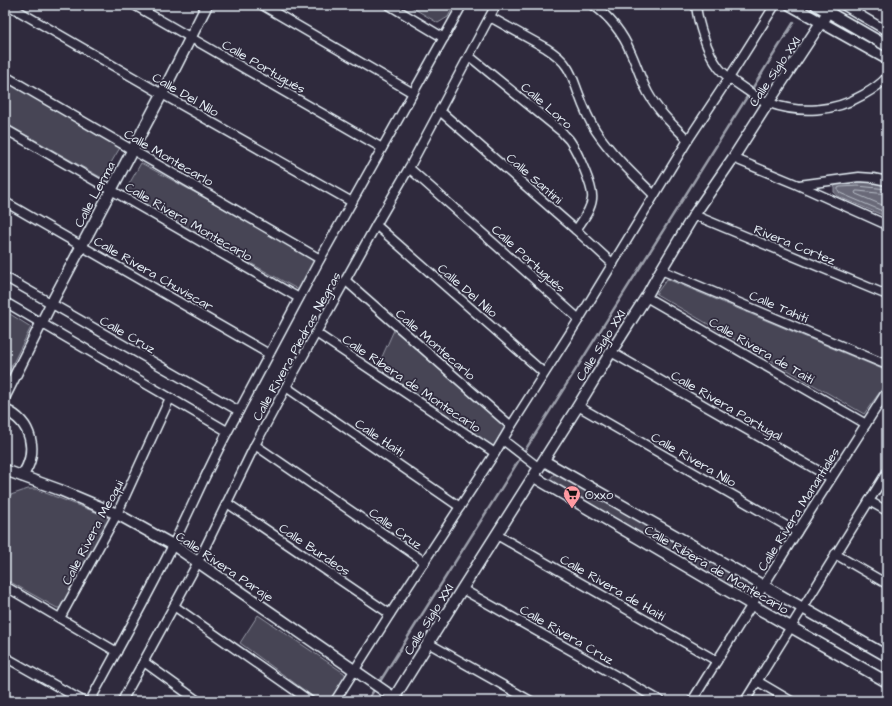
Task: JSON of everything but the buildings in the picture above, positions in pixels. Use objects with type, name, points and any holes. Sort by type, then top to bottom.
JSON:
[{"type":"street","name":"Calle Del Nilo","points":[[8,5],[352,202]]},
{"type":"street","name":"Calle Portugués","points":[[134,5],[382,148]]},
{"type":"street","points":[[262,5],[414,93]]},
{"type":"street","points":[[389,5],[444,38]]},
{"type":"street","name":"Calle Rivera Piedras Negras","points":[[90,701],[173,545],[227,431],[320,259],[462,5]]},
{"type":"street","name":"Calle Rivera Piedras Negras","points":[[122,701],[198,562],[286,387],[409,168],[496,5]]},
{"type":"street","points":[[593,5],[600,9],[611,20],[622,36],[642,82],[657,107],[688,140]]},
{"type":"street","points":[[696,5],[697,15],[706,44],[719,68],[740,86],[764,100],[785,108],[819,110],[839,106],[857,99],[873,90],[887,77]]},
{"type":"street","points":[[335,701],[495,453],[613,264],[688,140],[775,5]]},
{"type":"street","points":[[790,5],[887,59]]},
{"type":"street","points":[[816,5],[831,9],[887,46]]},
{"type":"street","points":[[843,5],[887,30]]},
{"type":"street","name":"Calle Lerma","points":[[5,396],[51,304],[162,94],[190,38],[203,6]]},
{"type":"street","name":"Calle Siglo XXI","points":[[395,700],[428,643],[534,477],[537,462],[578,406],[646,297],[694,215],[733,158],[764,100],[831,9]]},
{"type":"street","points":[[490,17],[555,53],[562,60],[573,78],[585,111],[604,143],[654,195]]},
{"type":"street","name":"Calle Loro","points":[[469,56],[570,140],[593,195],[590,206],[576,230]]},
{"type":"street","name":"Calle Montecarlo","points":[[5,76],[320,259]]},
{"type":"street","name":"Calle Santini","points":[[440,110],[613,264]]},
{"type":"street","name":"Calle Rivera Montecarlo","points":[[5,129],[299,298]]},
{"type":"street","points":[[733,158],[887,225]]},
{"type":"street","name":"Calle Portugués","points":[[409,168],[579,319]]},
{"type":"street","points":[[798,185],[859,177],[887,181]]},
{"type":"street","name":"Calle Rivera Chuviscar","points":[[5,202],[269,354]]},
{"type":"street","name":"Rivera Cortez","points":[[694,215],[887,295]]},
{"type":"street","name":"Calle Del Nilo","points":[[376,225],[544,373]]},
{"type":"street","name":"Calle Tahití","points":[[661,270],[887,365]]},
{"type":"street","name":"Calle Cruz","points":[[5,277],[239,411]]},
{"type":"street","name":"Calle Montecarlo","points":[[345,280],[511,426]]},
{"type":"street","name":"Calle Rivera de Taití","points":[[646,297],[866,424]]},
{"type":"street","points":[[5,302],[227,431]]},
{"type":"street","name":"Calle Ribera de Montecarlo","points":[[316,333],[495,453]]},
{"type":"street","name":"Calle Rivera Portugal","points":[[611,352],[831,478]]},
{"type":"street","name":"Calle Haití","points":[[286,387],[460,507]]},
{"type":"street","name":"Calle Rivera Manantiales","points":[[692,701],[887,391]]},
{"type":"street","name":"Calle Rivera Meoqui","points":[[60,618],[117,514],[170,398]]},
{"type":"street","name":"Calle Rivera Nilo","points":[[578,406],[797,532]]},
{"type":"street","points":[[5,410],[20,421],[26,428],[32,452],[27,469],[22,476],[5,470]]},
{"type":"street","points":[[503,440],[537,462]]},
{"type":"street","name":"Calle Cruz","points":[[255,446],[424,562]]},
{"type":"street","name":"Calle Ribera de Montecarlo","points":[[537,462],[887,656]]},
{"type":"street","points":[[745,701],[887,472]]},
{"type":"street","name":"Calle Rivera Paraje","points":[[22,476],[117,514],[173,545],[365,677],[395,700]]},
{"type":"street","name":"Calle Ribera de Montecarlo","points":[[534,477],[752,606],[887,682]]},
{"type":"street","points":[[869,501],[887,511]]},
{"type":"street","name":"Calle Burdeos","points":[[227,503],[390,614]]},
{"type":"street","name":"Calle Rivera de Haití","points":[[497,535],[717,661]]},
{"type":"street","points":[[835,554],[887,584]]},
{"type":"street","points":[[5,586],[117,652]]},
{"type":"street","name":"Calle Rivera Cruz","points":[[462,589],[661,701]]},
{"type":"street","points":[[174,606],[310,701]]},
{"type":"street","points":[[428,643],[531,701]]},
{"type":"street","points":[[5,657],[83,701]]},
{"type":"street","points":[[144,662],[198,701]]},
{"type":"street","points":[[757,682],[791,701]]},
{"type":"shaded area","points":[[408,5],[454,5],[448,17],[438,23]]},
{"type":"shaded area","points":[[5,80],[121,146],[102,178],[5,123]]},
{"type":"shaded area","points":[[141,163],[316,259],[299,290],[124,193]]},
{"type":"shaded area","points":[[667,279],[887,371],[887,382],[864,414],[656,294]]},
{"type":"shaded area","points":[[5,311],[31,327],[5,379]]},
{"type":"shaded area","points":[[394,330],[503,425],[505,428],[495,445],[493,446],[377,368]]},
{"type":"shaded area","points":[[555,473],[756,587],[749,598],[549,480]]},
{"type":"shaded area","points":[[28,489],[35,489],[106,516],[110,520],[62,608],[57,608],[5,579],[5,497]]},
{"type":"shaded area","points":[[258,615],[344,673],[347,677],[332,701],[319,701],[240,643]]},
{"type":"water","points":[[838,183],[880,183],[887,185],[887,217],[837,196],[834,192],[834,187]]},
{"type":"waterway","points":[[379,683],[794,22]]},
{"type":"waterway","points":[[367,701],[376,687]]},
{"type":"place","name":"Oxxo","points":[[572,509]]}]
